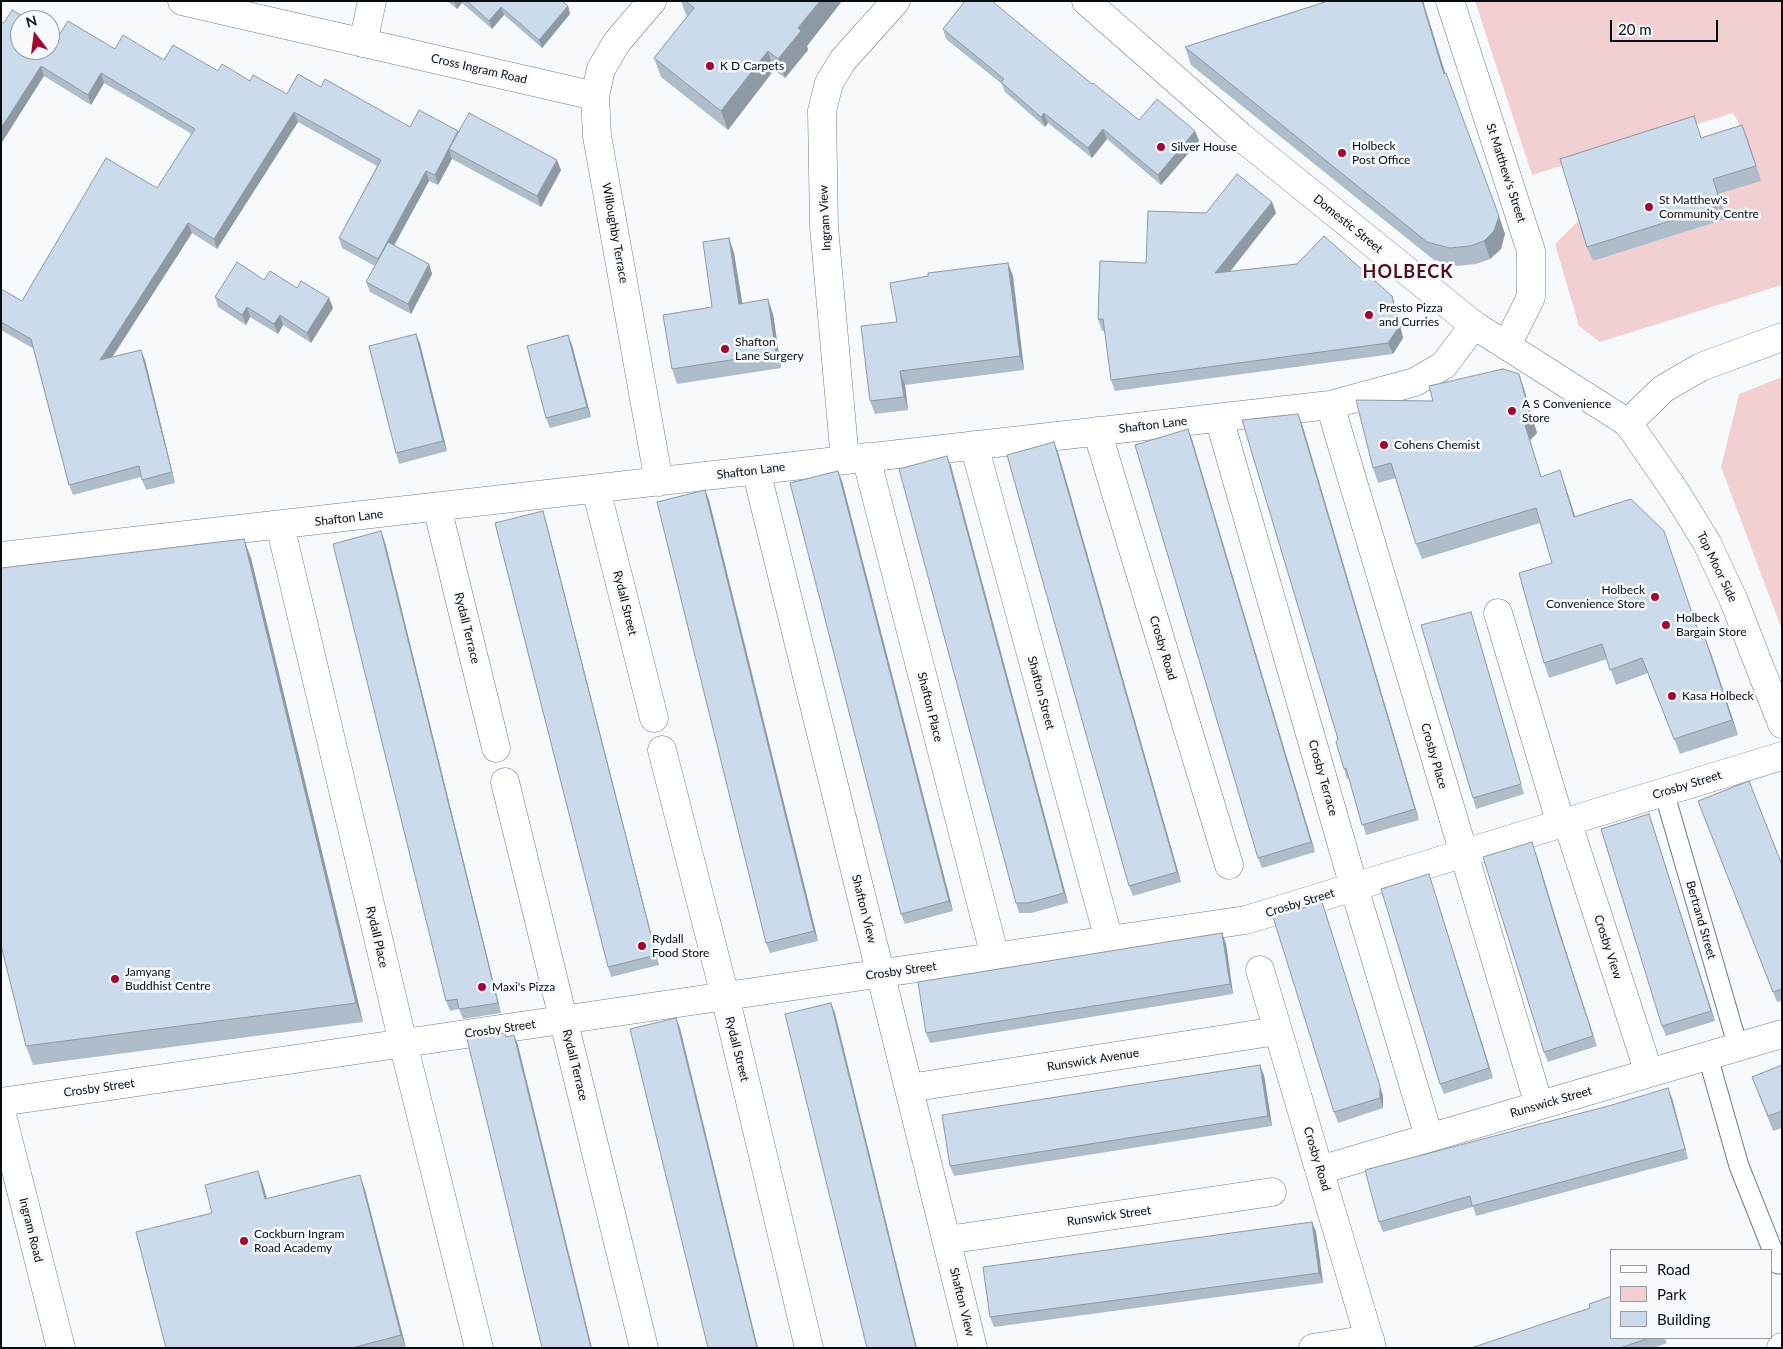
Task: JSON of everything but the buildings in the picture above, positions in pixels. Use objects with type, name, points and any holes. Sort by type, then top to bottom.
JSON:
[{"type":"street","name":"Cross Ingram Road","points":[[182,1],[595,96]]},
{"type":"street","points":[[364,43],[372,1]]},
{"type":"street","name":"Willoughby Terrace","points":[[652,1],[617,42],[601,69],[595,96],[597,136],[659,482]]},
{"type":"street","name":"Ingram View","points":[[856,459],[824,227],[822,111],[828,83],[843,60],[896,1]]},
{"type":"street","name":"Domestic Street","points":[[1086,1],[1240,136],[1474,325],[1628,423]]},
{"type":"street","name":"St Matthew's Street","points":[[1450,1],[1531,251],[1531,297],[1507,345]]},
{"type":"street","name":"Shafton Lane","points":[[1,556],[280,526],[1330,405],[1416,382],[1444,365],[1474,325]]},
{"type":"street","points":[[1628,423],[1663,389],[1701,367],[1782,337]]},
{"type":"street","name":"Crosby Place","points":[[1330,405],[1539,1105]]},
{"type":"street","name":"Crosby Terrace","points":[[1219,418],[1354,887],[1430,1137]]},
{"type":"street","name":"Top Moor Side","points":[[1628,423],[1675,491],[1707,543],[1734,601],[1782,724]]},
{"type":"street","name":"Crosby Road","points":[[1097,432],[1229,865]]},
{"type":"street","name":"Shafton Street","points":[[974,445],[1109,940]]},
{"type":"street","name":"Shafton Place","points":[[856,459],[994,957]]},
{"type":"street","name":"Shafton View","points":[[756,470],[973,1348]]},
{"type":"street","name":"Rydall Street","points":[[596,489],[654,718]]},
{"type":"street","name":"Rydall Terrace","points":[[437,507],[496,748]]},
{"type":"street","name":"Rydall Place","points":[[280,526],[403,1043],[479,1348]]},
{"type":"street","name":"Crosby View","points":[[1498,613],[1564,823],[1649,1073]]},
{"type":"street","name":"Rydall Street","points":[[662,750],[725,996],[809,1348]]},
{"type":"street","name":"Crosby Street","points":[[1,1102],[1246,920],[1782,756]]},
{"type":"street","name":"Rydall Terrace","points":[[505,782],[644,1348]]},
{"type":"street","name":"Crosby Road","points":[[1260,970],[1371,1344]]},
{"type":"street","name":"Runswick Avenue","points":[[909,1088],[1277,1031]]},
{"type":"street","name":"Runswick Street","points":[[1320,1170],[1782,1034]]},
{"type":"street","name":"Ingram Road","points":[[1,1111],[61,1348]]},
{"type":"street","name":"Runswick Street","points":[[946,1240],[1272,1192]]},
{"type":"street","points":[[1313,1348],[1371,1344]]},
{"type":"lane","name":"Bertrand Street","points":[[1664,792],[1738,1047]]},
{"type":"lane","points":[[1708,1057],[1739,1166],[1772,1249]]},
{"type":"lane","points":[[1773,1251],[1778,1264],[1782,1263]]},
{"type":"green space","points":[[1475,1],[1782,1],[1782,285],[1600,342],[1579,326],[1555,244],[1580,219],[1593,261],[1726,219],[1718,194],[1748,140],[1733,113],[1532,175]]},
{"type":"green space","points":[[1782,377],[1782,630],[1721,467],[1739,394]]},
{"type":"place","name":"K D Carpets","points":[[710,66]]},
{"type":"place","name":"Silver House","points":[[1161,147]]},
{"type":"place","name":"Holbeck Post Office","points":[[1342,153]]},
{"type":"place","name":"St Matthew's Community Centre","points":[[1649,207]]},
{"type":"place","name":"Presto Pizza and Curries","points":[[1369,315]]},
{"type":"place","name":"Shafton Lane Surgery","points":[[725,349]]},
{"type":"place","name":"A S Convenience Store","points":[[1512,411]]},
{"type":"place","name":"Cohens Chemist","points":[[1384,445]]},
{"type":"place","name":"Holbeck Convenience Store","points":[[1655,597]]},
{"type":"place","name":"Holbeck Bargain Store","points":[[1666,625]]},
{"type":"place","name":"Kasa Holbeck","points":[[1672,696]]},
{"type":"place","name":"Rydall Food Store","points":[[642,946]]},
{"type":"place","name":"Jamyang Buddhist Centre","points":[[115,979]]},
{"type":"place","name":"Maxi's Pizza","points":[[482,987]]},
{"type":"place","name":"Cockburn Ingram Road Academy","points":[[244,1241]]},
{"type":"district","name":"HOLBECK","points":[[1408,272]]}]
